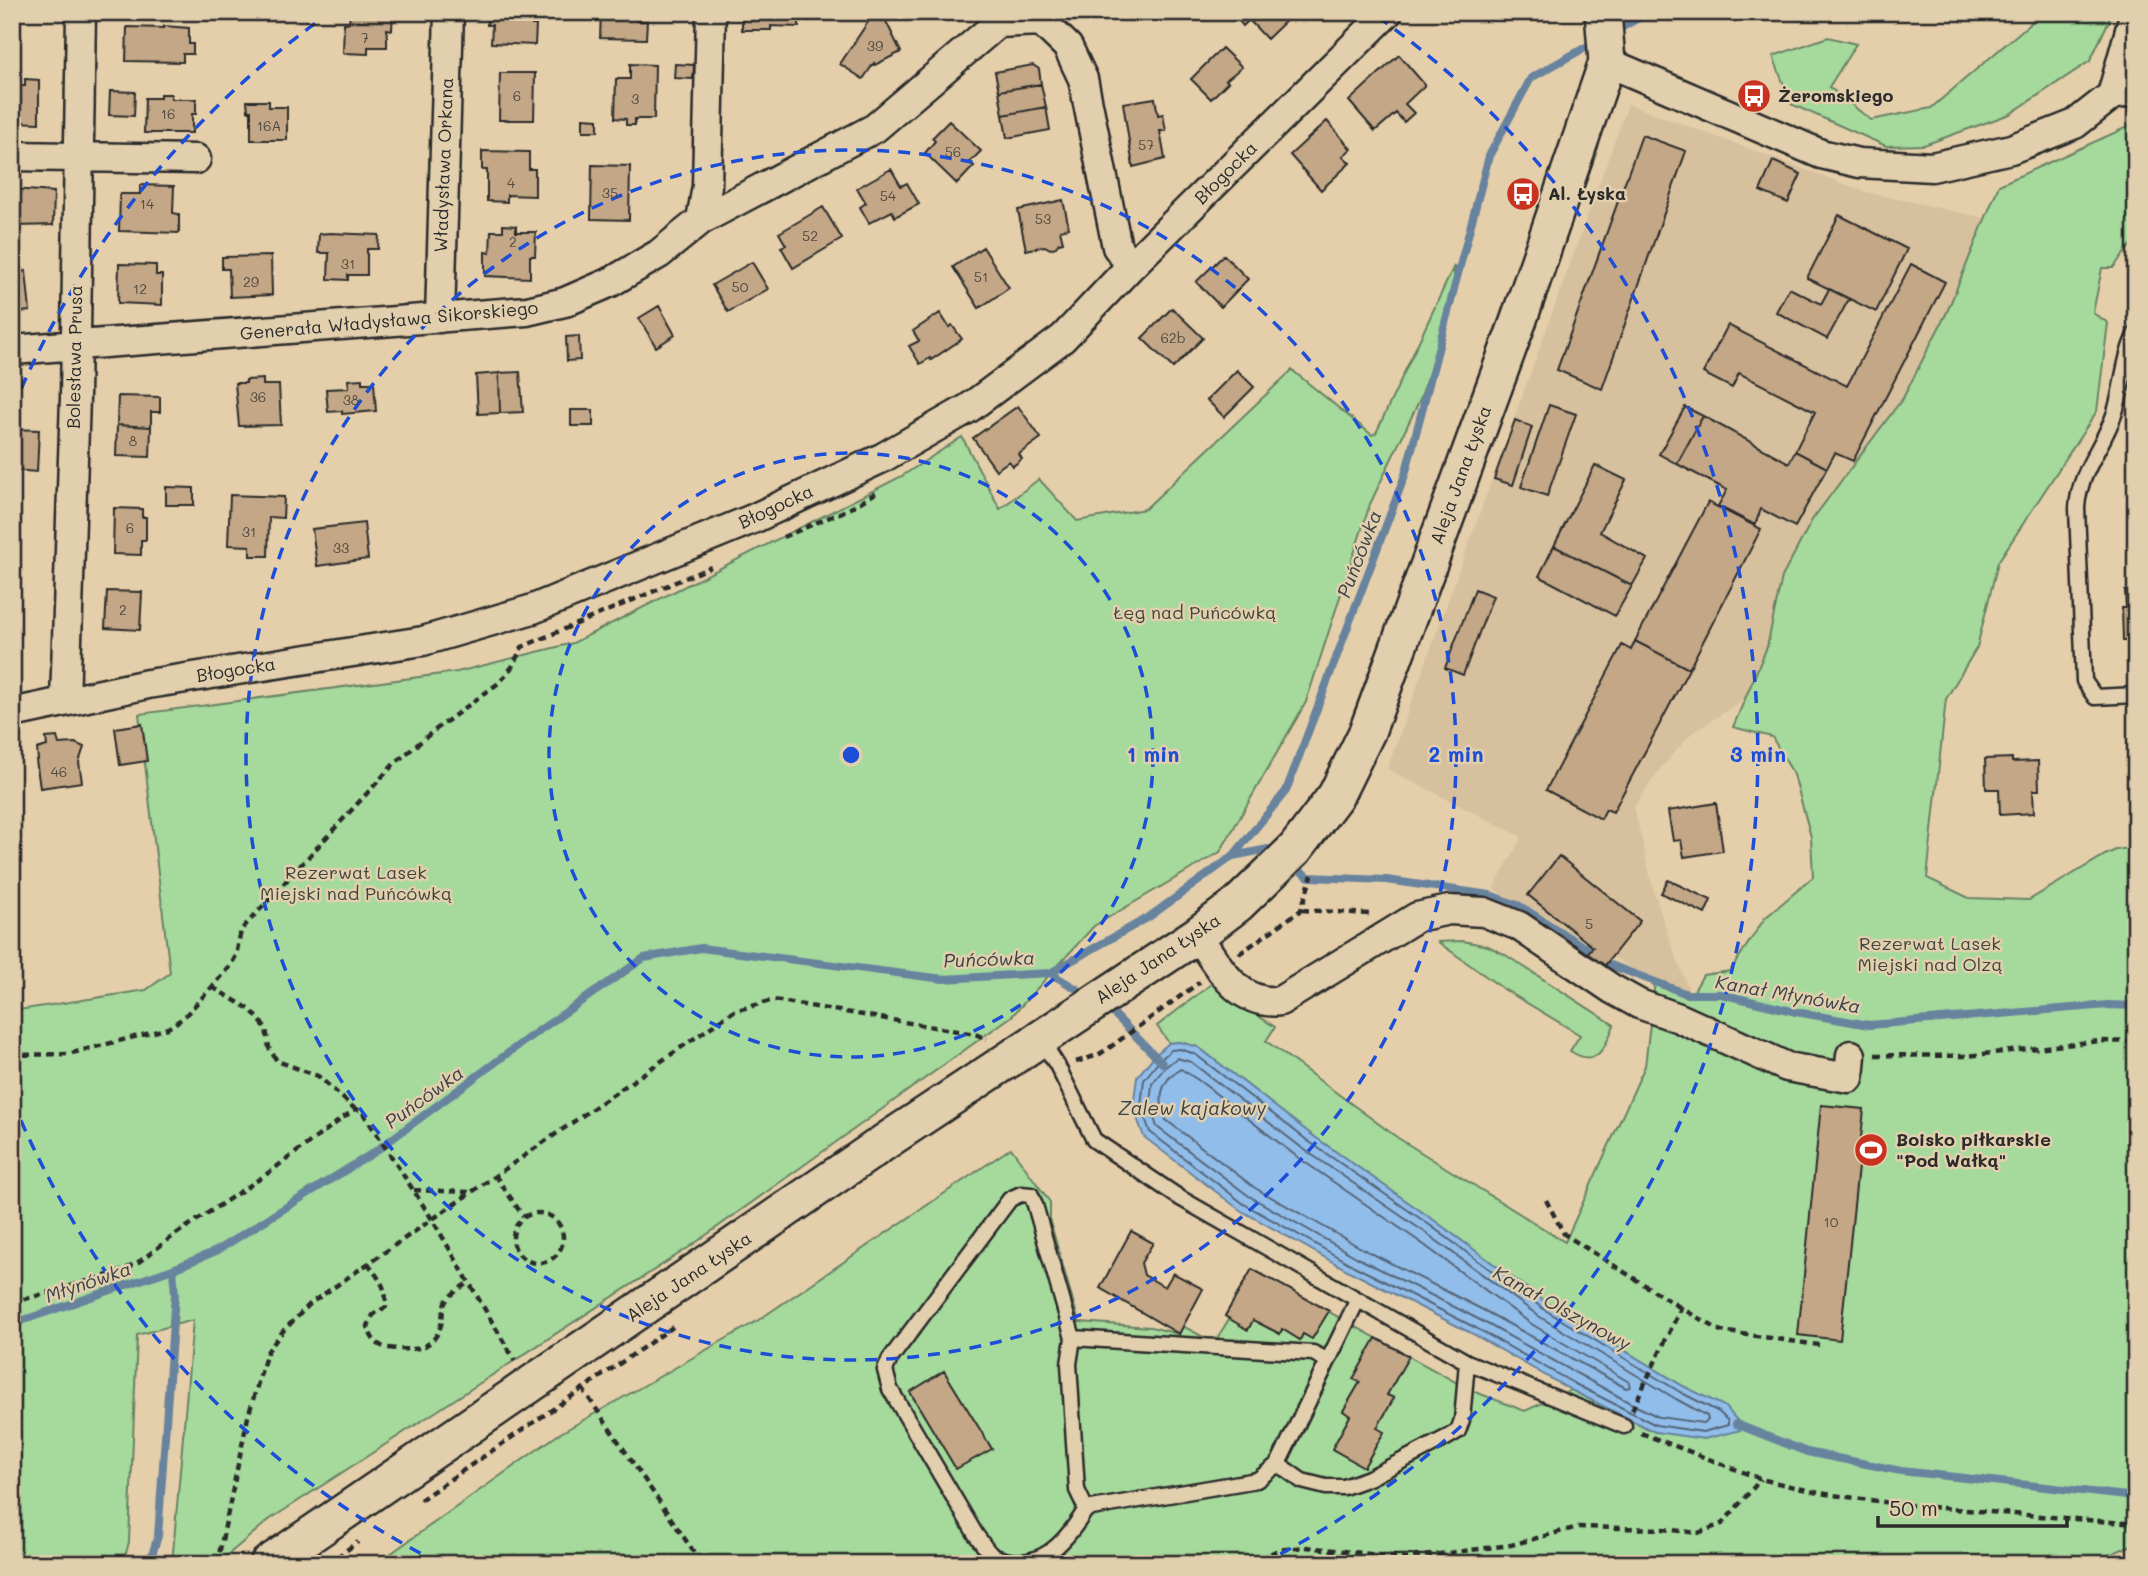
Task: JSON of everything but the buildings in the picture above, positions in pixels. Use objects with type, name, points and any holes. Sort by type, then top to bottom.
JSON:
[{"type":"street","name":"Bolesława Prusa","points":[[65,701],[75,398],[81,12]]},
{"type":"street","name":"Władysława Orkana","points":[[440,317],[449,12]]},
{"type":"street","points":[[701,220],[707,186],[712,12]]},
{"type":"street","name":"Błogocka","points":[[12,713],[148,684],[423,641],[533,609],[755,517],[882,458],[969,408],[1063,338],[1131,266],[1388,12]]},
{"type":"street","name":"Aleja Jana Łyska","points":[[268,1564],[1011,1056],[1197,934],[1263,882],[1304,860],[1367,732],[1518,322],[1607,62],[1603,12]]},
{"type":"street","points":[[1607,62],[1821,154],[1859,163],[1932,167],[2011,149],[2075,124],[2124,93],[2135,12]]},
{"type":"street","name":"Generała Władysława Sikorskiego","points":[[12,350],[527,311],[565,302],[636,268],[678,240],[701,220],[875,128],[998,23],[1041,21],[1068,47],[1083,79],[1117,247],[1131,266]]},
{"type":"street","points":[[12,156],[196,159]]},
{"type":"street","points":[[1197,934],[1237,988],[1266,1003],[1280,1001],[1417,917],[1449,910],[1484,912],[1519,926],[1612,989],[1639,1004],[1679,1018],[1787,1067],[1849,1079],[1851,1055]]},
{"type":"lane","points":[[2136,333],[2114,415],[2086,469],[2077,494],[2077,508],[2084,681],[2095,696],[2136,695]]},
{"type":"lane","points":[[1040,1038],[1057,1065],[1094,1140],[1180,1198],[1467,1362],[1624,1426]]},
{"type":"lane","points":[[1086,1509],[1077,1490],[1069,1364],[1073,1338],[1031,1195],[1021,1194],[1010,1199],[890,1359],[885,1370],[890,1390],[976,1535],[992,1556],[1015,1563],[1037,1562],[1052,1553],[1071,1533],[1086,1509],[1257,1480],[1278,1464],[1357,1301]]},
{"type":"lane","points":[[1073,1338],[1313,1353],[1327,1360]]},
{"type":"lane","points":[[1278,1464],[1302,1481],[1326,1487],[1345,1487],[1369,1478],[1446,1438],[1458,1431],[1462,1420],[1467,1362]]},
{"type":"path","points":[[773,541],[849,509],[870,498],[889,483]]},
{"type":"path","points":[[12,1055],[68,1054],[168,1028],[183,1018],[229,968],[236,956],[242,930],[322,839],[394,764],[500,682],[512,667],[522,647],[712,567]]},
{"type":"path","points":[[1304,860],[1309,890]]},
{"type":"path","points":[[1301,910],[1417,917]]},
{"type":"path","points":[[212,987],[251,1010],[266,1028],[269,1048],[277,1061],[318,1076],[358,1110],[414,1190],[530,1386]]},
{"type":"path","points":[[217,1564],[248,1417],[267,1352],[283,1331],[311,1303],[734,1011],[774,1000],[975,1034],[997,1043],[1011,1056]]},
{"type":"path","points":[[1109,1048],[1156,1015]]},
{"type":"path","points":[[1851,1055],[1966,1056],[2099,1041],[2136,1042]]},
{"type":"path","points":[[12,1303],[122,1271],[141,1261],[176,1234],[358,1110]]},
{"type":"path","points":[[495,1175],[523,1216]]},
{"type":"path","points":[[414,1190],[470,1192]]},
{"type":"path","points":[[1546,1200],[1563,1234],[1721,1331],[1819,1345]]},
{"type":"path","points":[[535,1212],[547,1213],[560,1224],[564,1240],[557,1256],[535,1263],[520,1256],[514,1244],[515,1228],[523,1216],[535,1212]]},
{"type":"path","points":[[368,1263],[387,1297],[386,1307],[373,1315],[368,1326],[373,1338],[385,1348],[414,1349],[429,1346],[437,1336],[445,1303],[455,1291],[469,1282]]},
{"type":"path","points":[[1632,1410],[1681,1308]]},
{"type":"path","points":[[561,1364],[576,1386],[583,1389],[702,1564]]},
{"type":"path","points":[[1624,1426],[1761,1479],[1819,1493],[1906,1505],[2136,1524]]},
{"type":"path","points":[[1249,1564],[1278,1550],[1306,1547],[1408,1558],[1511,1545],[1578,1527],[1663,1529],[1698,1533],[1723,1524],[1761,1479]]},
{"type":"shaded area","points":[[1628,104],[1866,192],[1985,218],[1947,312],[1903,398],[1812,520],[1782,577],[1767,647],[1744,700],[1692,733],[1660,769],[1634,807],[1653,888],[1691,996],[1655,981],[1493,889],[1522,837],[1387,769]]},
{"type":"green space","points":[[2036,12],[2113,12],[2090,61],[2010,114],[1924,145],[1886,146],[1791,104],[1773,56],[1828,37],[1856,44],[1829,87],[1871,120],[1931,108],[2033,21]]},
{"type":"green space","name":"Rezerwat Lasek Miejski nad Olzą","points":[[2136,123],[2136,238],[2113,268],[2102,268],[2093,313],[2108,323],[2097,411],[1998,562],[1977,647],[1946,699],[1927,878],[1969,898],[2029,900],[2105,855],[2136,847],[2136,1543],[2107,1556],[2076,1564],[376,1564],[559,1434],[757,1321],[1011,1148],[1050,1202],[1050,1221],[1079,1322],[1151,1327],[1179,1334],[1183,1326],[1209,1340],[1216,1340],[1229,1319],[1225,1316],[1252,1269],[1470,1390],[1525,1411],[1571,1390],[1655,1432],[1744,1429],[1723,1406],[1683,1386],[1548,1304],[1312,1135],[1198,1047],[1180,1042],[1169,1043],[1157,1026],[1215,981],[1235,1001],[1275,1027],[1266,1041],[1398,1138],[1565,1242],[1645,1066],[1655,981],[1691,996],[1703,975],[1730,971],[1765,918],[1813,877],[1811,837],[1794,775],[1772,737],[1733,727],[1767,647],[1782,577],[1812,520],[1903,398],[1947,312],[1999,185]]},
{"type":"green space","points":[[1454,266],[1454,302],[1420,399],[1370,504],[1306,702],[1220,852],[1094,926],[1012,1016],[691,1246],[269,1520],[217,1564],[172,1564],[193,1320],[137,1335],[129,1542],[123,1564],[12,1564],[12,1011],[146,990],[170,973],[139,714],[457,672],[573,643],[902,476],[962,437],[1000,509],[1039,479],[1077,521],[1145,509],[1292,370],[1372,435],[1376,433]]},
{"type":"green space","points":[[1463,941],[1488,946],[1504,954],[1614,1025],[1604,1048],[1587,1058],[1570,1051],[1580,1035],[1502,988],[1438,942]]},
{"type":"water","name":"Zalew kajakowy","points":[[1180,1042],[1198,1047],[1312,1135],[1548,1304],[1683,1386],[1724,1406],[1745,1429],[1704,1439],[1655,1432],[1571,1390],[1473,1334],[1351,1272],[1240,1210],[1144,1137],[1133,1107],[1137,1077],[1169,1043]]},
{"type":"waterway","name":"Puńcówka","points":[[1612,33],[1649,12]]},
{"type":"waterway","name":"Puńcówka","points":[[149,1564],[158,1536],[175,1294],[173,1269],[216,1251],[373,1153],[531,1036],[644,958],[701,948],[943,979],[1050,973],[1149,917],[1233,856],[1286,791],[1405,475],[1489,156],[1531,78],[1595,42]]},
{"type":"waterway","name":"Kanał Młynówka","points":[[1233,856],[1268,849],[1276,855]]},
{"type":"waterway","name":"Kanał Młynówka","points":[[1290,864],[1309,877],[1387,880],[1490,895],[1520,906],[1589,950]]},
{"type":"waterway","name":"Kanał Młynówka","points":[[1608,964],[1687,994],[1721,994],[1796,1012],[1869,1025],[2108,1005],[2136,1006]]},
{"type":"waterway","name":"Kanał Olszynowy","points":[[1050,973],[1090,997]]},
{"type":"waterway","name":"Kanał Olszynowy","points":[[1103,1006],[1162,1063]]},
{"type":"waterway","name":"Młynówka","points":[[12,1324],[173,1269]]},
{"type":"waterway","name":"Kanał Olszynowy","points":[[1736,1424],[1807,1452],[1901,1471],[2136,1497]]},
{"type":"place","name":"Żeromskiego","points":[[1754,96]]},
{"type":"place","name":"Al. Łyska","points":[[1523,194]]},
{"type":"place","name":"Boisko piłkarskie \"Pod Wałką\"","points":[[1871,1150]]},
{"type":"park label","name":"Łęg nad Puńcówką","points":[[1195,613]]},
{"type":"park label","name":"Rezerwat Lasek Miejski nad Puńcówką","points":[[356,883]]}]
